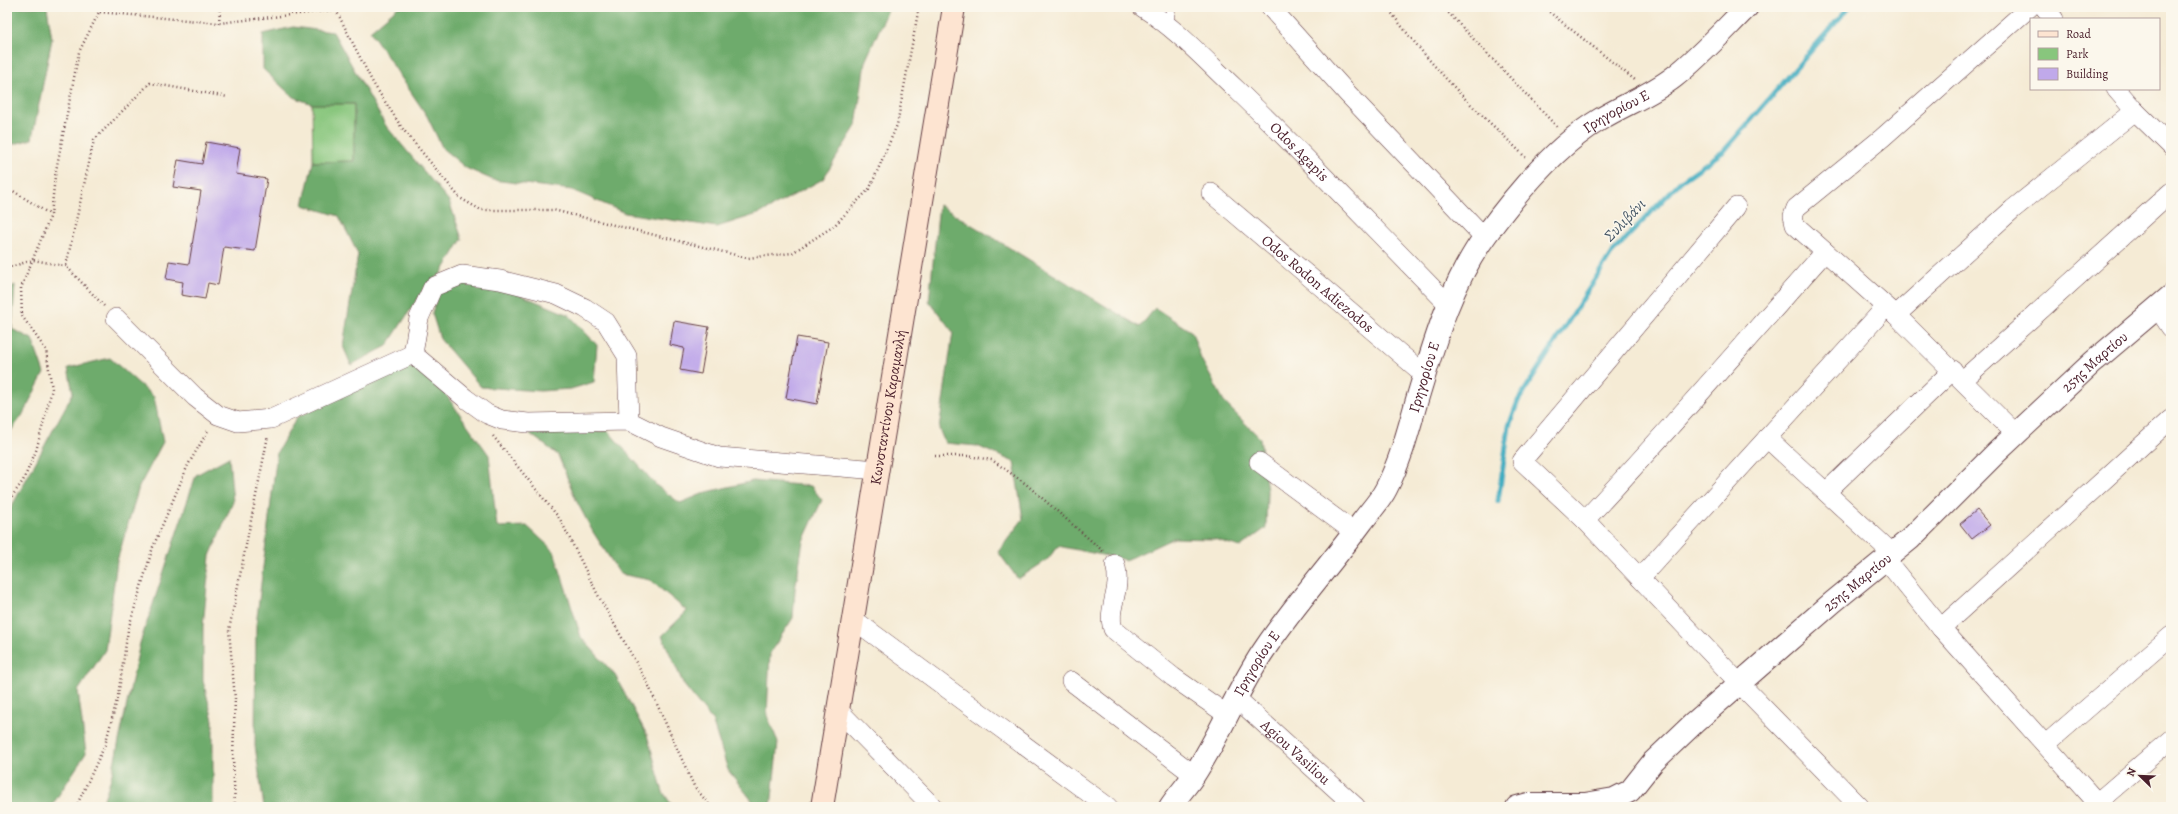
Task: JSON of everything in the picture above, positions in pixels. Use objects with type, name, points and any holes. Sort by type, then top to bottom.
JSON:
[{"type":"main road","name":"Κωνσταντίνου Καραμανλή","points":[[822,807],[954,7]]},
{"type":"street","name":"Odos Agapis","points":[[1142,7],[1168,26],[1268,120],[1449,305]]},
{"type":"street","points":[[1270,7],[1347,93],[1484,237]]},
{"type":"street","name":"Γρηγορίου Ε","points":[[1175,805],[1194,775],[1230,706],[1266,647],[1385,490],[1403,448],[1425,375],[1449,305],[1466,267],[1484,237],[1508,206],[1539,172],[1571,141],[1597,121],[1651,92],[1674,77],[1706,48],[1747,7]]},
{"type":"street","points":[[2016,434],[1958,375],[1891,311],[1795,226],[1793,216],[1796,208],[1882,138],[2030,7]]},
{"type":"street","points":[[2117,90],[2135,111],[2171,146]]},
{"type":"street","points":[[1640,578],[1767,438],[1891,311],[2013,209],[2135,111]]},
{"type":"street","points":[[1826,492],[1958,375],[2171,192]]},
{"type":"street","name":"Odos Rodon Adiezodos","points":[[1211,193],[1425,375]]},
{"type":"street","points":[[1736,207],[1522,461],[1584,520],[1740,684],[1860,807]]},
{"type":"street","points":[[1584,520],[1632,470],[1708,381],[1825,252]]},
{"type":"street","points":[[414,354],[419,318],[424,305],[433,287],[447,281],[462,275],[500,280],[556,294],[585,308],[606,322],[627,356],[629,421]]},
{"type":"street","points":[[2164,301],[2171,328]]},
{"type":"street","name":"25ης Μαρτίου","points":[[1517,807],[1528,804],[1585,804],[1614,799],[1630,791],[1653,762],[1694,723],[1910,538],[2016,434],[2164,301]]},
{"type":"street","points":[[116,318],[195,397],[218,414],[238,422],[271,419],[414,354]]},
{"type":"street","points":[[414,354],[464,398],[487,414],[502,420],[528,423],[629,421],[662,437],[719,457],[878,470]]},
{"type":"street","points":[[1941,628],[2171,419]]},
{"type":"street","points":[[1767,438],[1826,492],[1888,556],[1941,628],[2046,744],[2096,806],[2171,739]]},
{"type":"street","points":[[1259,462],[1354,532]]},
{"type":"street","name":"Agiou Vasiliou","points":[[1115,564],[1118,575],[1117,596],[1110,620],[1113,629],[1173,677],[1230,706],[1356,807]]},
{"type":"street","points":[[853,620],[1108,807]]},
{"type":"street","points":[[2046,744],[2171,636]]},
{"type":"street","points":[[1071,681],[1194,775]]},
{"type":"street","points":[[838,710],[933,807]]},
{"type":"lane","points":[[1168,26],[1171,7]]},
{"type":"path","points":[[94,7],[99,12],[219,23],[360,7]]},
{"type":"path","points":[[219,23],[220,7]]},
{"type":"path","points":[[336,10],[373,83],[402,128],[460,198],[480,210],[553,210],[748,258],[792,253],[834,226],[870,188],[896,125],[919,7]]},
{"type":"path","points":[[1387,7],[1410,38],[1455,88],[1494,125],[1539,172]]},
{"type":"path","points":[[1444,7],[1571,141]]},
{"type":"path","points":[[1543,7],[1651,92]]},
{"type":"path","points":[[7,503],[23,481],[36,451],[52,389],[46,350],[22,316],[21,288],[51,215],[55,176],[79,52],[99,12]]},
{"type":"path","points":[[66,266],[94,140],[150,83],[228,97]]},
{"type":"path","points":[[7,187],[51,215]]},
{"type":"path","points":[[7,268],[33,260],[66,266],[116,318]]},
{"type":"path","points":[[76,807],[105,745],[118,696],[128,630],[153,547],[188,465],[218,414]]},
{"type":"path","points":[[487,414],[486,427],[560,519],[599,597],[647,682],[694,786],[711,807]]},
{"type":"path","points":[[235,807],[233,757],[235,699],[229,630],[271,419]]},
{"type":"path","points":[[935,456],[968,456],[992,460],[1026,484],[1098,547],[1115,564]]},
{"type":"green space","points":[[7,7],[47,7],[52,39],[32,139],[7,146]]},
{"type":"green space","points":[[398,7],[887,7],[888,10],[865,62],[856,126],[823,179],[761,213],[717,227],[625,213],[572,190],[493,180],[466,168],[443,149],[427,116],[370,31]]},
{"type":"green space","points":[[293,27],[333,32],[386,126],[449,201],[462,239],[441,274],[427,284],[387,346],[351,365],[343,346],[358,254],[339,216],[303,205],[313,162],[354,161],[354,104],[312,104],[293,97],[263,69],[263,34]]},
{"type":"green space","points":[[312,104],[354,104],[354,161],[313,162]]},
{"type":"green space","points":[[939,205],[1140,327],[1155,308],[1192,332],[1201,359],[1225,403],[1260,438],[1267,491],[1266,528],[1240,547],[1214,539],[1174,538],[1126,560],[1058,546],[1047,560],[1018,579],[998,552],[1023,519],[1014,462],[977,446],[945,443],[939,429],[953,332],[929,301]]},
{"type":"green space","points":[[442,282],[468,282],[516,293],[569,315],[597,345],[594,382],[571,389],[540,391],[481,387],[440,339],[432,313]]},
{"type":"green space","points":[[15,285],[12,329],[32,339],[44,373],[22,416],[7,436],[7,289]]},
{"type":"green space","points":[[110,358],[154,397],[163,442],[139,487],[117,561],[105,650],[78,691],[86,753],[51,807],[7,807],[7,515],[73,393],[68,368]]},
{"type":"green space","points":[[424,364],[489,455],[497,527],[527,526],[554,551],[581,637],[615,675],[647,735],[663,792],[673,807],[264,807],[255,746],[256,625],[277,452],[297,417],[395,371]]},
{"type":"green space","points":[[608,431],[657,486],[680,503],[707,492],[753,481],[811,486],[822,500],[803,541],[795,590],[793,618],[770,653],[767,715],[778,742],[771,807],[757,807],[728,770],[712,720],[684,685],[662,636],[687,611],[650,580],[620,574],[593,532],[577,502],[558,455],[529,433]]},
{"type":"green space","points":[[229,457],[233,502],[210,556],[203,626],[203,681],[213,720],[213,807],[101,807],[111,778],[140,643],[196,475]]},
{"type":"building","points":[[206,142],[240,148],[236,174],[267,179],[255,251],[224,247],[218,285],[208,283],[205,299],[181,295],[183,282],[166,279],[169,261],[189,264],[201,191],[173,187],[178,160],[202,164]]},
{"type":"building","points":[[674,321],[709,327],[701,374],[680,370],[684,348],[670,345]]},
{"type":"building","points":[[797,337],[828,342],[817,404],[786,398]]},
{"type":"building","points":[[1977,510],[1990,525],[1972,539],[1960,524]]},
{"type":"waterway","name":"Συλιβάνι","points":[[1498,501],[1509,426],[1518,401],[1611,254],[1681,181],[1724,151],[1849,7]]}]
